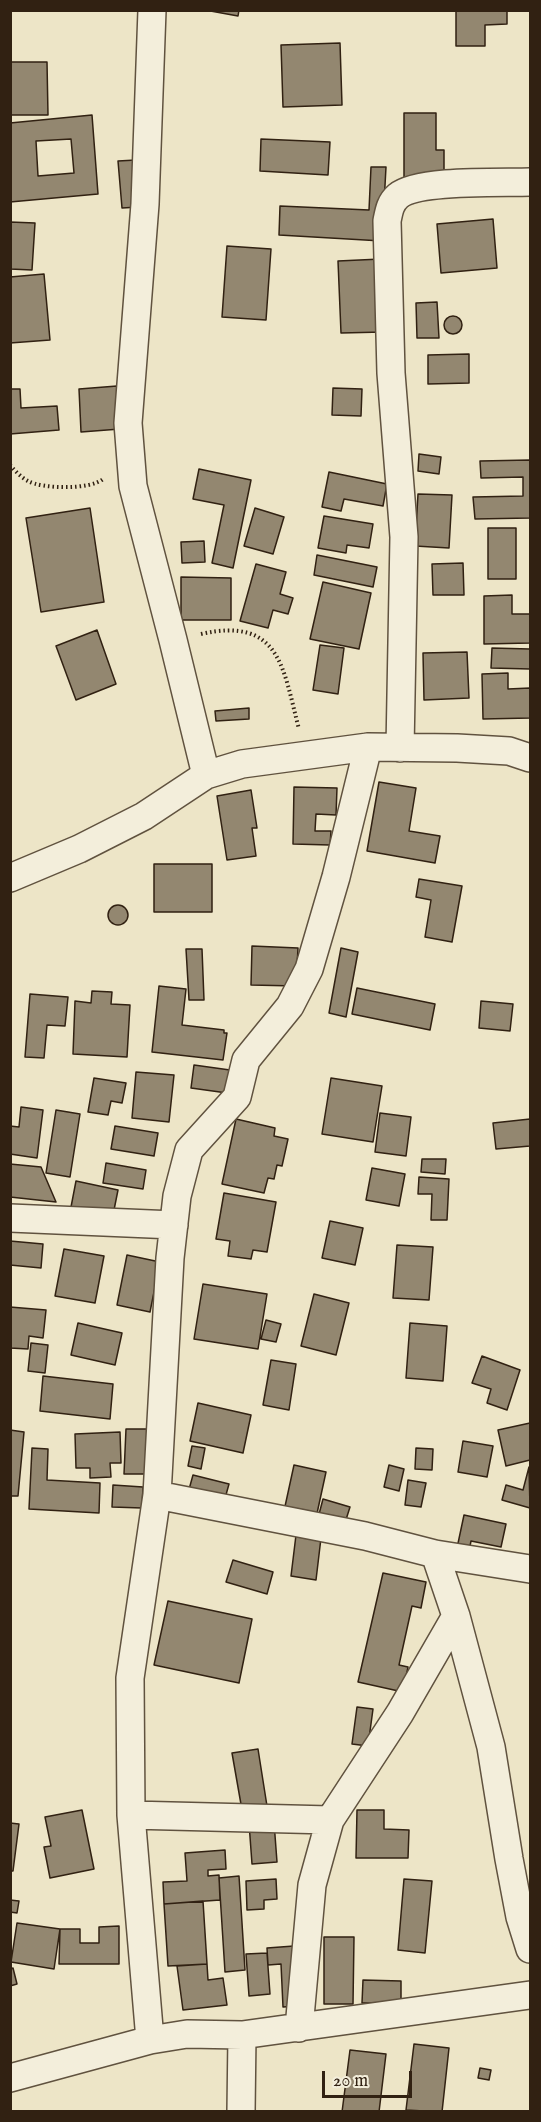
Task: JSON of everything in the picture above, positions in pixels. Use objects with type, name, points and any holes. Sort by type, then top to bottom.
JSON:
[{"type":"street","points":[[152,10],[145,204],[128,423],[129,455],[140,518],[174,640],[206,775]]},
{"type":"street","points":[[400,748],[404,537],[391,374],[387,221],[390,205],[399,195],[413,188],[460,183],[531,182]]},
{"type":"street","points":[[150,2040],[131,1815],[130,1678],[157,1495],[170,1258],[177,1196],[189,1150],[237,1097],[246,1060],[290,1006],[309,969],[336,877],[368,747]]},
{"type":"street","points":[[10,878],[79,849],[144,816],[206,775],[242,764],[368,747],[509,751],[531,759]]},
{"type":"street","points":[[10,1218],[174,1225]]},
{"type":"street","points":[[157,1495],[365,1536],[435,1554],[531,1569]]},
{"type":"street","points":[[435,1554],[456,1616],[491,1747],[520,1917],[531,1948]]},
{"type":"street","points":[[299,2028],[312,1885],[330,1820],[400,1713],[456,1616]]},
{"type":"street","points":[[131,1815],[330,1820]]},
{"type":"street","points":[[10,2078],[150,2040],[187,2034],[242,2035],[531,1995]]},
{"type":"street","points":[[241,2112],[242,2035]]},
{"type":"path","points":[[10,465],[29,482],[82,487],[98,483],[129,455]]},
{"type":"path","points":[[174,640],[225,630],[244,631],[261,638],[274,652],[285,672],[307,757]]},
{"type":"building","points":[[205,10],[239,10],[238,16]]},
{"type":"building","points":[[456,10],[507,10],[507,24],[485,25],[485,46],[456,46]]},
{"type":"building","points":[[340,43],[342,105],[283,107],[281,45]]},
{"type":"building","points":[[10,62],[47,62],[48,115],[10,115]]},
{"type":"building","points":[[404,113],[436,113],[436,150],[444,150],[444,181],[404,182]]},
{"type":"building","points":[[92,115],[98,194],[10,202],[10,123]],"holes":[[[71,139],[74,173],[38,176],[36,141]]]},
{"type":"building","points":[[261,139],[330,142],[328,175],[260,171]]},
{"type":"building","points":[[136,160],[139,207],[122,208],[118,161]]},
{"type":"building","points":[[371,167],[386,167],[382,241],[279,235],[280,206],[369,210]]},
{"type":"building","points":[[493,219],[497,268],[441,273],[437,224]]},
{"type":"building","points":[[10,222],[35,223],[32,270],[10,269]]},
{"type":"building","points":[[227,246],[271,249],[266,320],[222,317]]},
{"type":"building","points":[[381,259],[383,332],[341,333],[338,261]]},
{"type":"building","points":[[44,274],[50,340],[10,343],[10,277]]},
{"type":"building","points":[[437,302],[439,338],[417,338],[416,303]]},
{"type":"building","points":[[453,316],[459,319],[462,325],[459,331],[453,334],[447,331],[444,325],[447,319]]},
{"type":"building","points":[[469,354],[469,383],[428,384],[428,355]]},
{"type":"building","points":[[117,386],[120,429],[81,432],[79,389]]},
{"type":"building","points":[[333,388],[362,389],[361,416],[332,415]]},
{"type":"building","points":[[10,389],[20,389],[21,408],[57,406],[59,430],[10,434]]},
{"type":"building","points":[[419,454],[441,457],[439,474],[418,471]]},
{"type":"building","points":[[530,460],[530,518],[475,519],[473,497],[523,496],[523,477],[481,478],[480,461]]},
{"type":"building","points":[[199,469],[251,480],[233,568],[212,563],[224,505],[193,499]]},
{"type":"building","points":[[329,472],[387,484],[383,506],[344,499],[341,511],[322,507]]},
{"type":"building","points":[[418,494],[452,495],[449,548],[415,546]]},
{"type":"building","points":[[90,508],[104,602],[41,612],[26,518]]},
{"type":"building","points":[[255,508],[284,517],[273,554],[244,546]]},
{"type":"building","points":[[324,516],[373,524],[369,548],[347,545],[346,553],[318,548]]},
{"type":"building","points":[[488,528],[516,528],[516,579],[488,579]]},
{"type":"building","points":[[204,541],[205,562],[182,563],[181,542]]},
{"type":"building","points":[[317,555],[377,567],[373,587],[314,575]]},
{"type":"building","points":[[463,563],[464,595],[433,595],[432,564]]},
{"type":"building","points":[[256,564],[286,572],[280,594],[293,598],[288,614],[273,610],[268,628],[240,621]]},
{"type":"building","points":[[181,577],[231,578],[231,620],[181,620]]},
{"type":"building","points":[[323,582],[371,593],[359,649],[310,639]]},
{"type":"building","points":[[512,595],[512,614],[530,614],[530,643],[484,644],[484,596]]},
{"type":"building","points":[[97,630],[116,684],[76,700],[56,646]]},
{"type":"building","points":[[320,645],[344,648],[338,694],[313,690]]},
{"type":"building","points":[[492,648],[530,649],[530,669],[491,668]]},
{"type":"building","points":[[467,652],[469,698],[424,700],[423,653]]},
{"type":"building","points":[[508,673],[508,689],[530,688],[530,718],[483,719],[482,674]]},
{"type":"building","points":[[249,708],[249,719],[216,721],[215,711]]},
{"type":"building","points":[[379,782],[416,788],[409,831],[440,836],[435,863],[367,851]]},
{"type":"building","points":[[294,787],[337,788],[336,815],[316,814],[315,831],[331,831],[330,845],[293,844]]},
{"type":"building","points":[[251,790],[257,828],[252,828],[256,856],[227,860],[217,796]]},
{"type":"building","points":[[154,864],[212,864],[212,912],[154,912]]},
{"type":"building","points":[[419,879],[462,886],[452,942],[425,937],[431,900],[416,897]]},
{"type":"building","points":[[118,905],[125,908],[128,915],[125,922],[118,925],[111,922],[108,915],[111,908]]},
{"type":"building","points":[[252,946],[298,948],[296,986],[251,985]]},
{"type":"building","points":[[341,948],[358,952],[346,1017],[329,1013]]},
{"type":"building","points":[[186,949],[202,949],[204,1000],[189,1000]]},
{"type":"building","points":[[159,986],[186,989],[182,1025],[224,1030],[224,1033],[227,1033],[223,1060],[152,1052]]},
{"type":"building","points":[[357,988],[435,1004],[430,1030],[352,1014]]},
{"type":"building","points":[[92,991],[112,992],[111,1004],[130,1005],[127,1057],[73,1054],[75,1001],[91,1003]]},
{"type":"building","points":[[30,994],[68,997],[65,1026],[47,1025],[44,1058],[25,1057]]},
{"type":"building","points":[[481,1001],[513,1004],[510,1031],[479,1028]]},
{"type":"building","points":[[194,1065],[230,1070],[227,1093],[191,1088]]},
{"type":"building","points":[[136,1072],[174,1075],[169,1122],[132,1118]]},
{"type":"building","points":[[94,1078],[126,1083],[122,1103],[111,1101],[108,1115],[88,1112]]},
{"type":"building","points":[[331,1078],[382,1086],[373,1142],[322,1134]]},
{"type":"building","points":[[21,1107],[43,1110],[37,1158],[10,1154],[10,1126],[19,1127]]},
{"type":"building","points":[[56,1110],[80,1114],[70,1177],[46,1173]]},
{"type":"building","points":[[380,1113],[411,1117],[406,1156],[375,1152]]},
{"type":"building","points":[[236,1119],[275,1128],[274,1136],[288,1139],[282,1166],[277,1165],[274,1179],[268,1178],[264,1193],[222,1184]]},
{"type":"building","points":[[530,1119],[530,1146],[496,1149],[493,1123]]},
{"type":"building","points":[[115,1126],[158,1133],[154,1156],[111,1149]]},
{"type":"building","points":[[422,1159],[446,1159],[445,1174],[421,1172]]},
{"type":"building","points":[[106,1163],[146,1170],[143,1189],[103,1183]]},
{"type":"building","points":[[10,1164],[41,1167],[56,1202],[10,1197]]},
{"type":"building","points":[[372,1168],[405,1174],[399,1206],[366,1200]]},
{"type":"building","points":[[419,1177],[449,1179],[447,1220],[431,1220],[432,1194],[418,1194]]},
{"type":"building","points":[[76,1181],[118,1190],[113,1215],[71,1207]]},
{"type":"building","points":[[224,1193],[276,1202],[267,1252],[253,1250],[251,1259],[228,1256],[230,1241],[216,1239]]},
{"type":"building","points":[[330,1221],[363,1228],[355,1265],[322,1258]]},
{"type":"building","points":[[10,1241],[43,1244],[41,1268],[10,1265]]},
{"type":"building","points":[[397,1245],[433,1247],[429,1300],[393,1298]]},
{"type":"building","points":[[64,1249],[104,1256],[95,1303],[55,1296]]},
{"type":"building","points":[[127,1255],[160,1262],[150,1312],[117,1305]]},
{"type":"building","points":[[203,1284],[267,1294],[258,1349],[194,1339]]},
{"type":"building","points":[[314,1294],[349,1303],[336,1355],[301,1346]]},
{"type":"building","points":[[10,1307],[46,1310],[43,1338],[29,1336],[28,1349],[10,1348]]},
{"type":"building","points":[[266,1320],[281,1324],[276,1342],[261,1339]]},
{"type":"building","points":[[78,1323],[122,1333],[115,1365],[71,1355]]},
{"type":"building","points":[[410,1323],[447,1326],[443,1381],[406,1378]]},
{"type":"building","points":[[31,1343],[48,1345],[45,1373],[28,1371]]},
{"type":"building","points":[[482,1356],[520,1370],[507,1410],[487,1403],[491,1389],[472,1383]]},
{"type":"building","points":[[271,1360],[296,1364],[289,1410],[263,1405]]},
{"type":"building","points":[[43,1376],[113,1384],[110,1419],[40,1411]]},
{"type":"building","points":[[198,1403],[251,1415],[243,1453],[190,1441]]},
{"type":"building","points":[[530,1423],[530,1460],[506,1466],[498,1430]]},
{"type":"building","points":[[126,1429],[147,1429],[145,1474],[124,1474]]},
{"type":"building","points":[[10,1430],[24,1432],[18,1496],[10,1496]]},
{"type":"building","points":[[120,1432],[121,1463],[110,1463],[111,1477],[90,1478],[90,1468],[76,1468],[75,1434]]},
{"type":"building","points":[[463,1441],[493,1446],[487,1477],[458,1472]]},
{"type":"building","points":[[192,1446],[205,1448],[201,1469],[188,1466]]},
{"type":"building","points":[[32,1448],[48,1449],[47,1480],[100,1483],[99,1513],[29,1509]]},
{"type":"building","points":[[416,1448],[433,1449],[432,1470],[415,1469]]},
{"type":"building","points":[[294,1465],[326,1472],[316,1518],[284,1511]]},
{"type":"building","points":[[389,1465],[404,1469],[399,1491],[384,1487]]},
{"type":"building","points":[[529,1467],[530,1508],[502,1500],[506,1485],[523,1490]]},
{"type":"building","points":[[193,1475],[229,1484],[224,1502],[188,1493]]},
{"type":"building","points":[[408,1480],[426,1483],[421,1507],[405,1505]]},
{"type":"building","points":[[113,1485],[143,1487],[142,1508],[112,1507]]},
{"type":"building","points":[[323,1499],[350,1507],[344,1526],[318,1518]]},
{"type":"building","points":[[464,1515],[506,1524],[501,1547],[471,1541],[469,1551],[457,1548]]},
{"type":"building","points":[[296,1535],[321,1538],[316,1580],[291,1576]]},
{"type":"building","points":[[233,1560],[273,1572],[267,1594],[226,1582]]},
{"type":"building","points":[[383,1573],[426,1582],[421,1608],[412,1606],[399,1665],[408,1667],[403,1692],[358,1682]]},
{"type":"building","points":[[168,1601],[252,1619],[239,1683],[154,1665]]},
{"type":"building","points":[[357,1707],[373,1709],[368,1746],[352,1744]]},
{"type":"building","points":[[258,1749],[267,1806],[242,1810],[232,1753]]},
{"type":"building","points":[[82,1810],[94,1869],[50,1878],[44,1847],[51,1846],[45,1817]]},
{"type":"building","points":[[357,1810],[384,1810],[384,1829],[409,1830],[408,1858],[356,1858]]},
{"type":"building","points":[[274,1822],[277,1862],[252,1864],[249,1823]]},
{"type":"building","points":[[10,1823],[19,1824],[13,1871],[10,1871]]},
{"type":"building","points":[[225,1850],[226,1869],[208,1870],[208,1876],[219,1875],[220,1900],[164,1904],[163,1882],[187,1881],[185,1853]]},
{"type":"building","points":[[239,1876],[245,1970],[225,1972],[219,1878]]},
{"type":"building","points":[[276,1879],[277,1899],[264,1900],[264,1909],[247,1910],[246,1881]]},
{"type":"building","points":[[404,1879],[432,1881],[425,1953],[398,1950]]},
{"type":"building","points":[[10,1900],[19,1901],[17,1913],[10,1912]]},
{"type":"building","points":[[203,1901],[207,1964],[168,1966],[164,1904]]},
{"type":"building","points":[[17,1923],[60,1929],[54,1969],[11,1962]]},
{"type":"building","points":[[119,1926],[119,1964],[59,1964],[60,1929],[80,1929],[80,1943],[99,1943],[99,1927]]},
{"type":"building","points":[[324,1937],[354,1937],[353,2004],[324,2004]]},
{"type":"building","points":[[294,1946],[297,2006],[283,2007],[281,1964],[268,1965],[267,1948]]},
{"type":"building","points":[[267,1953],[270,1994],[249,1996],[246,1954]]},
{"type":"building","points":[[207,1964],[208,1980],[223,1978],[227,2005],[183,2010],[177,1966]]},
{"type":"building","points":[[13,1968],[17,1984],[10,1986],[10,1969]]},
{"type":"building","points":[[363,1980],[401,1981],[401,2003],[362,2003]]},
{"type":"building","points":[[414,2044],[449,2048],[442,2112],[406,2110]]},
{"type":"building","points":[[350,2050],[386,2054],[379,2112],[342,2112]]},
{"type":"building","points":[[480,2068],[491,2070],[489,2080],[478,2078]]}]
